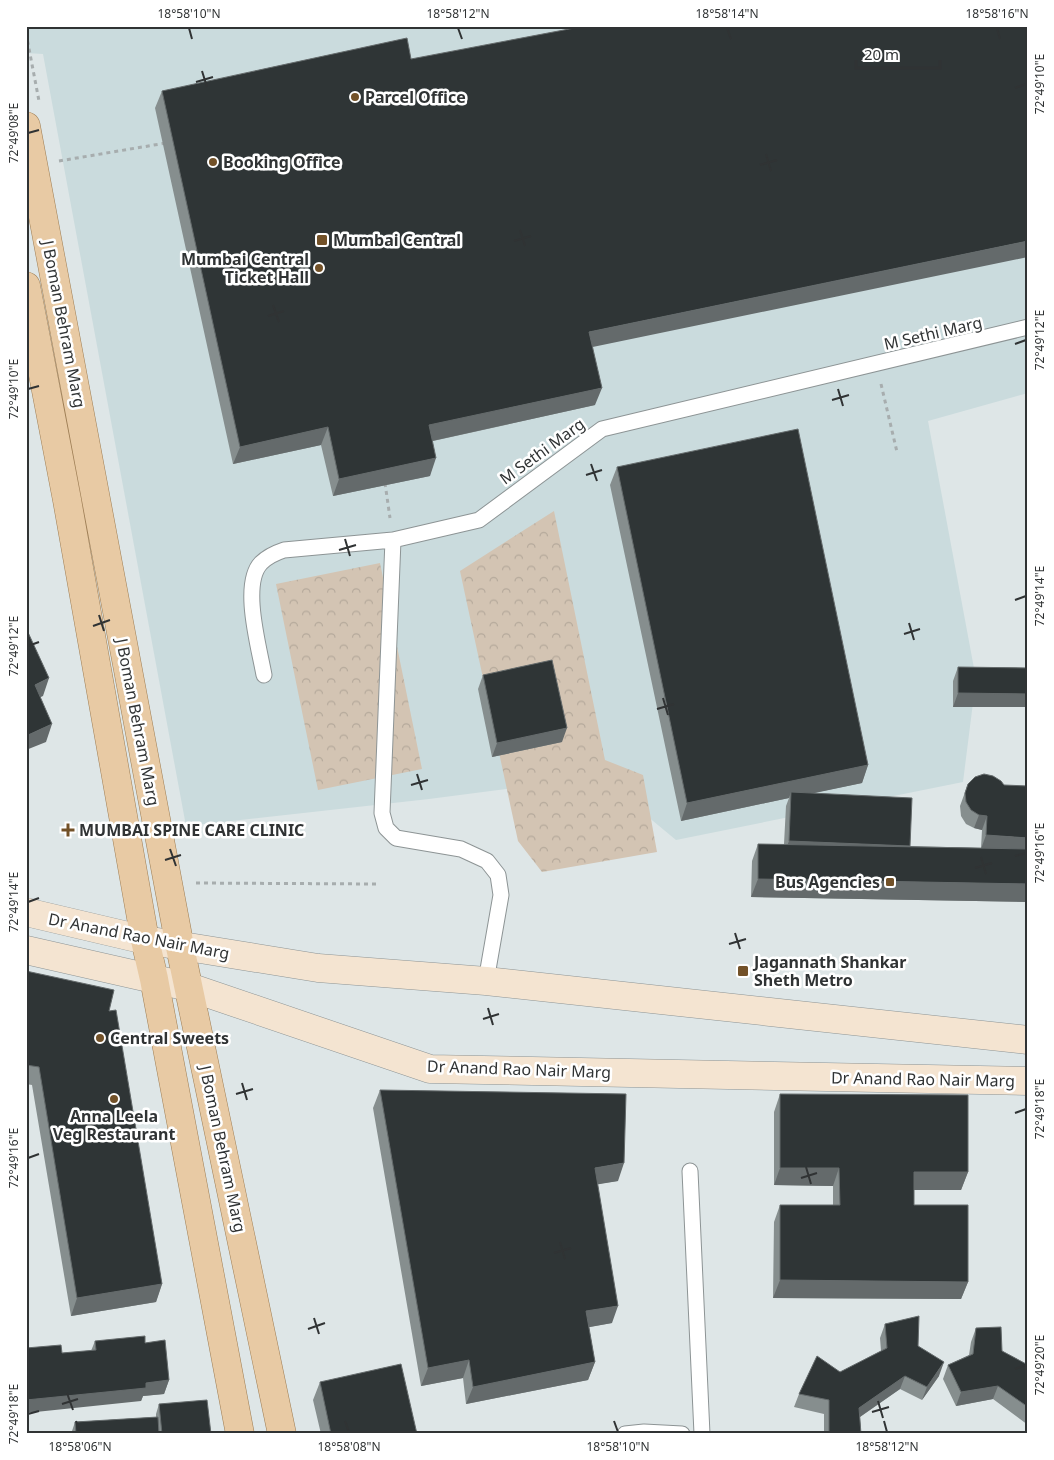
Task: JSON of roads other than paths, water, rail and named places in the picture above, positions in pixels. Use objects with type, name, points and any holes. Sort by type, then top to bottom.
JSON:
[{"type":"main road","name":"J Boman Behram Marg","points":[[33,117],[95,490],[180,947],[282,1434]]},
{"type":"main road","name":"J Boman Behram Marg","points":[[26,286],[67,500],[144,940],[154,979],[240,1434]]},
{"type":"main road","name":"Dr Anand Rao Nair Marg","points":[[26,912],[180,947],[318,968],[486,982],[1028,1040]]},
{"type":"main road","name":"Dr Anand Rao Nair Marg","points":[[26,950],[189,987],[430,1069],[1028,1081]]},
{"type":"lane","name":"M Sethi Marg","points":[[264,675],[250,595],[253,576],[260,564],[271,554],[284,550],[393,540],[479,520],[602,429],[1028,327]]},
{"type":"lane","points":[[393,540],[382,814],[386,828],[396,838],[461,849],[487,861],[498,875],[501,895],[486,982]]},
{"type":"lane","points":[[690,1171],[702,1434]]},
{"type":"lane","points":[[625,1434],[644,1432],[682,1434]]},
{"type":"place","name":"Parcel Office","points":[[355,97]]},
{"type":"place","name":"Booking Office","points":[[213,162]]},
{"type":"place","name":"Mumbai Central","points":[[322,240]]},
{"type":"place","name":"Mumbai Central Ticket Hall","points":[[319,268]]},
{"type":"place","name":"MUMBAI SPINE CARE CLINIC","points":[[68,830]]},
{"type":"place","name":"Bus Agencies","points":[[890,882]]},
{"type":"place","name":"Jagannath Shankar Sheth Metro","points":[[743,971]]},
{"type":"place","name":"Central Sweets","points":[[100,1038]]},
{"type":"place","name":"Anna Leela Veg Restaurant","points":[[114,1099]]}]
